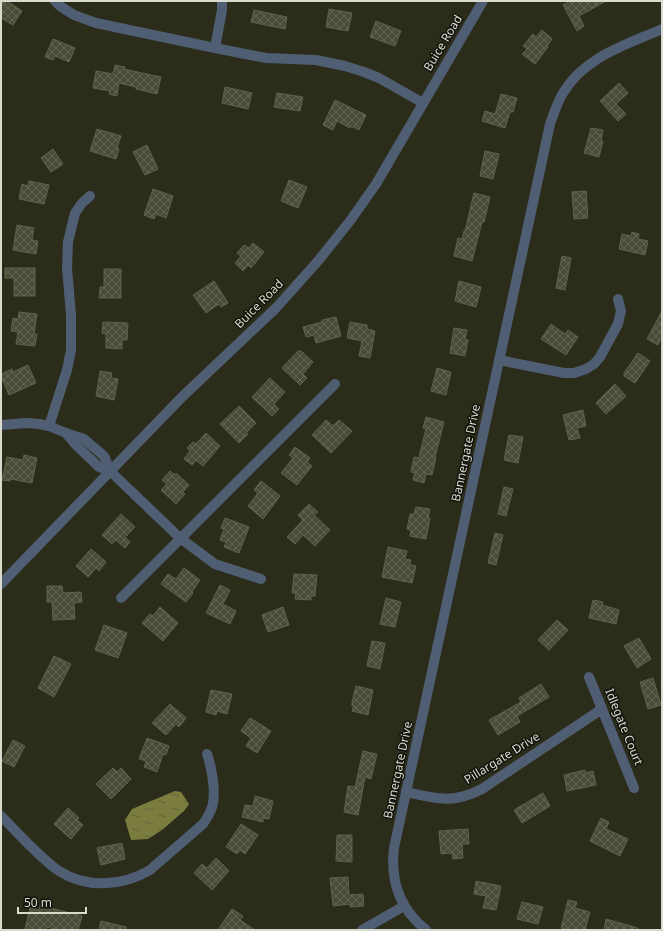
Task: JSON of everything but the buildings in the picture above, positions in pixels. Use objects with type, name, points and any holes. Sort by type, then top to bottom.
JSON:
[{"type":"street","points":[[55,1],[74,15],[96,23],[266,58],[316,60],[345,66],[379,78],[423,103]]},
{"type":"street","points":[[215,48],[222,10],[222,1]]},
{"type":"street","name":"Buice Road","points":[[1,584],[182,397],[276,308],[318,261],[350,221],[376,184],[483,1]]},
{"type":"street","name":"Bannergate Drive","points":[[426,930],[413,918],[404,906],[395,885],[393,862],[394,848],[548,132],[555,108],[563,92],[572,80],[586,67],[602,56],[662,29]]},
{"type":"street","points":[[49,426],[67,370],[71,350],[71,315],[67,268],[68,242],[75,213],[82,203],[90,196]]},
{"type":"street","points":[[499,360],[564,373],[574,373],[586,369],[594,364],[600,357],[618,324],[621,311],[618,299]]},
{"type":"street","points":[[121,598],[335,384]]},
{"type":"street","points":[[1,425],[27,423],[39,424],[49,426],[66,433],[99,467],[111,472],[180,538],[215,564],[261,579]]},
{"type":"street","name":"Idlegate Court","points":[[589,677],[634,788]]},
{"type":"street","name":"Pillargate Drive","points":[[406,792],[443,799],[457,798],[472,794],[482,789],[602,709]]},
{"type":"street","points":[[1,816],[44,858],[60,871],[71,877],[82,881],[95,883],[128,880],[150,870],[208,818],[214,801],[213,777],[207,754]]},
{"type":"street","points":[[362,930],[404,906]]},
{"type":"water","points":[[175,791],[181,792],[189,804],[184,811],[162,830],[148,839],[131,840],[125,820],[132,809]]}]
